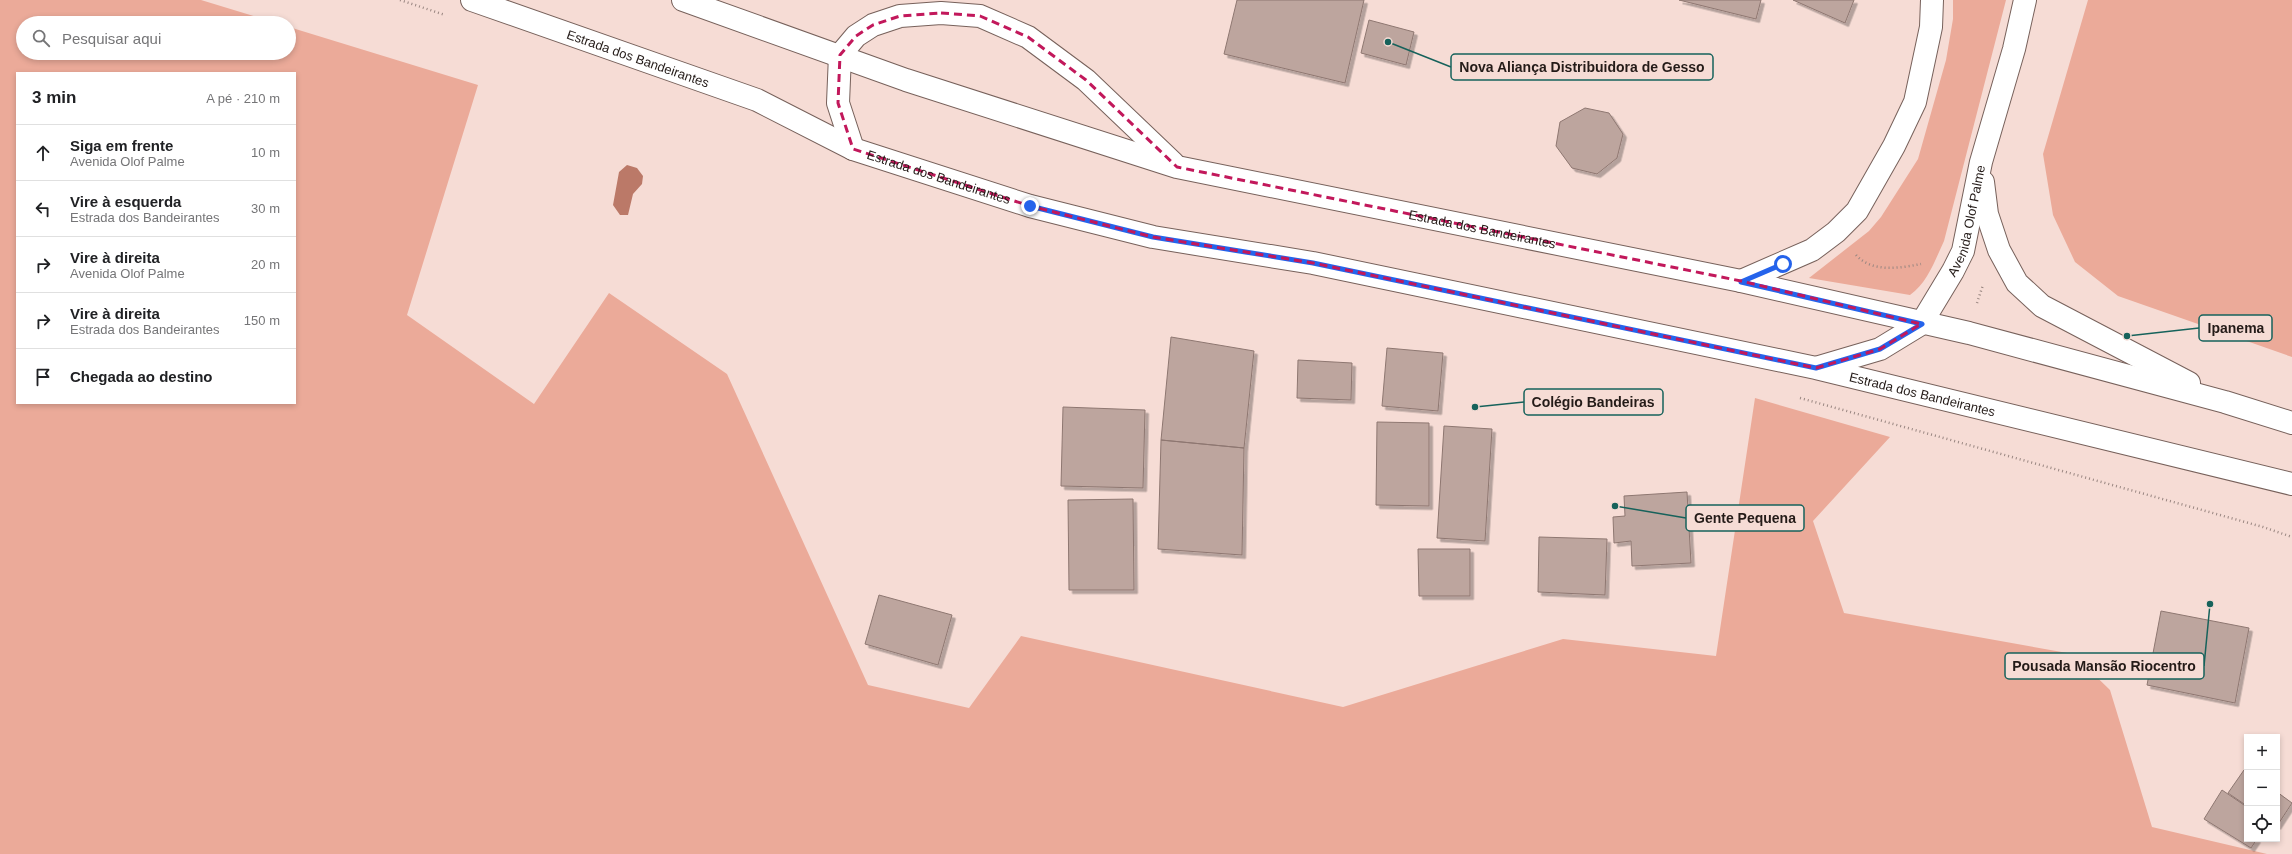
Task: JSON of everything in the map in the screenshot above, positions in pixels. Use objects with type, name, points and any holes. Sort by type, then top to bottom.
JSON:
[{"type":"main road","name":"Estrada dos Bandeirantes","points":[[472,0],[757,100],[853,149],[1030,206],[1153,237],[1313,263],[1816,368],[2292,484]]},
{"type":"main road","name":"Estrada dos Bandeirantes","points":[[683,0],[840,55],[906,80],[1177,167],[1741,282],[2012,344],[2225,402],[2292,424]]},
{"type":"main road","points":[[1741,282],[1812,250],[1836,232],[1856,211],[1894,146],[1915,102],[1931,27],[1932,0]]},
{"type":"main road","name":"Avenida Olof Palme","points":[[1816,368],[1880,349],[1922,324],[1963,251],[1981,162],[2014,49],[2025,0]]},
{"type":"main road","points":[[853,149],[838,103],[840,55],[856,36],[874,25],[900,16],[941,13],[980,16],[1028,37],[1086,80],[1177,167]]},
{"type":"main road","points":[[1981,162],[1987,214],[1999,250],[2017,283],[2042,306],[2225,402]]},
{"type":"highlighted area","points":[[941,13],[980,16],[1028,37],[1086,80],[1177,167],[1741,281],[1921,324],[1880,349],[1816,368],[1313,263],[1153,237],[1030,206],[853,149],[838,103],[840,55],[856,36],[873,25],[900,16]]},
{"type":"shaded area","points":[[0,0],[201,0],[253,16],[16,16],[16,60],[296,60],[296,29],[478,85],[407,315],[534,404],[609,293],[727,374],[868,685],[969,708],[1021,636],[1343,707],[1563,639],[1716,656],[1755,398],[1890,437],[1813,521],[1844,613],[2073,654],[2110,690],[2152,827],[2267,854],[0,854]]},
{"type":"shaded area","points":[[1953,0],[2006,0],[1944,241],[1930,270],[1922,284],[1910,295],[1809,278],[1869,231],[1881,217],[1918,159],[1946,60],[1953,19]]},
{"type":"shaded area","points":[[2088,0],[2292,0],[2292,357],[2118,296],[2075,262],[2053,215],[2043,154]]},
{"type":"shaded area","points":[[627,165],[637,168],[643,176],[642,184],[633,194],[628,215],[620,215],[613,205],[619,172]]},
{"type":"building","points":[[1237,0],[1364,0],[1345,83],[1224,54]]},
{"type":"building","points":[[1679,0],[1761,0],[1756,19]]},
{"type":"building","points":[[1793,0],[1854,0],[1845,23]]},
{"type":"building","points":[[1369,20],[1414,32],[1406,65],[1361,53]]},
{"type":"building","points":[[1585,108],[1609,113],[1623,134],[1617,158],[1597,174],[1572,168],[1556,146],[1560,122]]},
{"type":"building","points":[[1171,337],[1254,351],[1244,448],[1161,440]]},
{"type":"building","points":[[1387,348],[1443,353],[1438,411],[1382,406]]},
{"type":"building","points":[[1298,360],[1352,363],[1351,400],[1297,398]]},
{"type":"building","points":[[1063,407],[1145,410],[1143,488],[1061,486]]},
{"type":"building","points":[[1377,422],[1429,423],[1429,506],[1376,505]]},
{"type":"building","points":[[1444,426],[1492,429],[1485,541],[1437,538]]},
{"type":"building","points":[[1161,440],[1244,448],[1242,555],[1158,549]]},
{"type":"building","points":[[1687,492],[1691,563],[1632,566],[1631,541],[1614,543],[1613,517],[1625,516],[1624,496]]},
{"type":"building","points":[[1133,499],[1134,590],[1069,590],[1068,500]]},
{"type":"building","points":[[1539,537],[1607,539],[1605,595],[1538,592]]},
{"type":"building","points":[[1418,549],[1470,549],[1470,596],[1419,596]]},
{"type":"building","points":[[879,595],[952,615],[938,665],[865,644]]},
{"type":"building","points":[[2161,611],[2249,628],[2235,703],[2147,685]]},
{"type":"building","points":[[2244,770],[2244,804],[2228,793]]},
{"type":"building","points":[[2222,790],[2244,805],[2244,842],[2255,842],[2251,848],[2204,819]]},
{"type":"building","points":[[2280,794],[2292,803],[2280,821]]},
{"type":"place","name":"Nova Aliança Distribuidora de Gesso","points":[[1388,42]]},
{"type":"place","name":"Ipanema","points":[[2127,336]]},
{"type":"place","name":"Colégio Bandeiras","points":[[1475,407]]},
{"type":"place","name":"Gente Pequena","points":[[1615,506]]},
{"type":"place","name":"Pousada Mansão Riocentro","points":[[2210,604]]},
{"type":"route","points":[[1030,206],[1153,237],[1313,263],[1816,368],[1880,349],[1922,324],[1741,282],[1783,264]]}]
